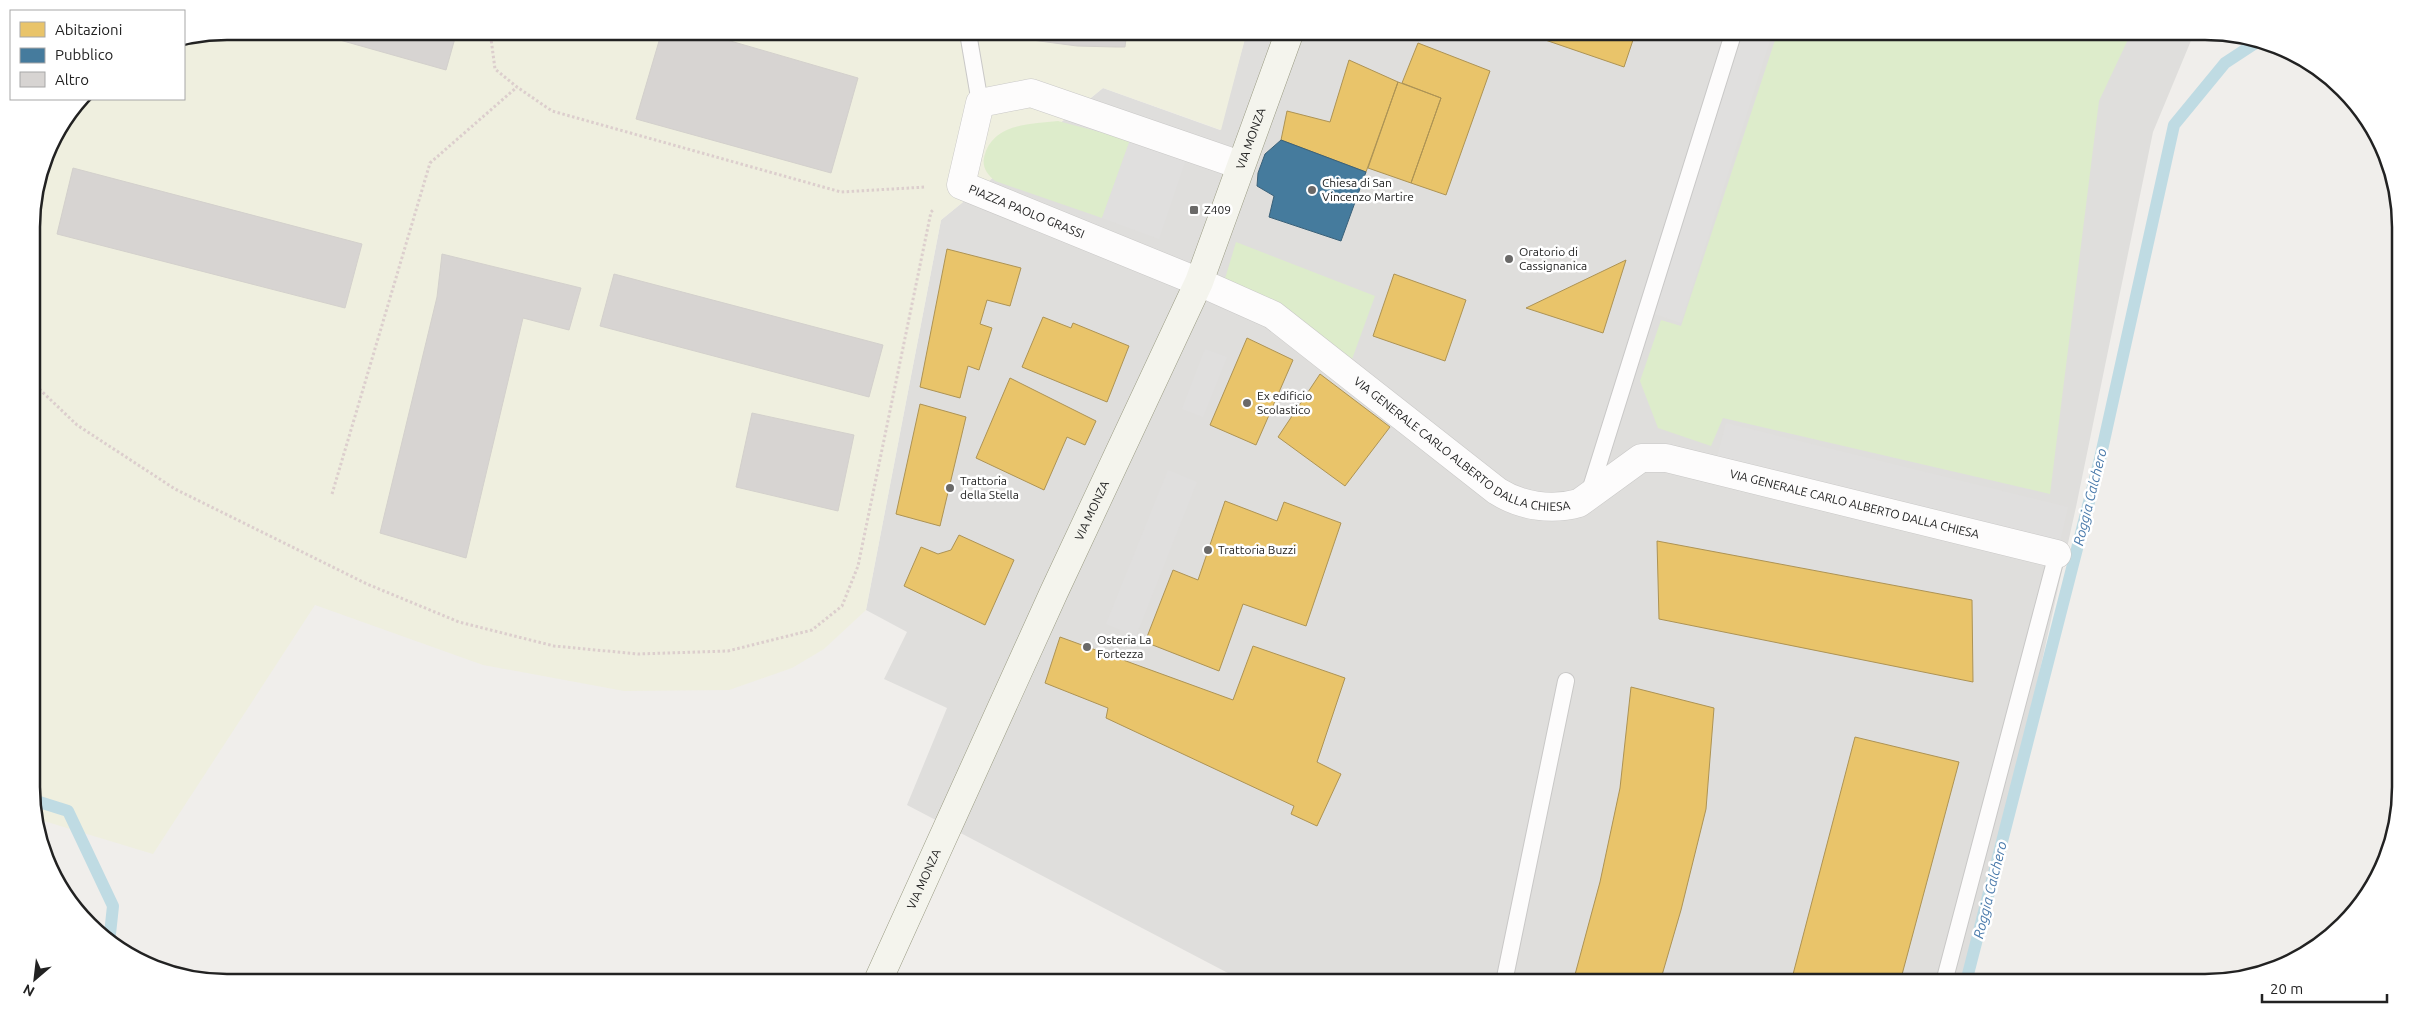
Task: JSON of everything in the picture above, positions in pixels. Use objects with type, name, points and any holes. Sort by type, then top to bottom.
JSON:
[{"type":"street","name":"VIA MONZA","points":[[881,974],[1054,592],[1199,282],[1287,40]]},
{"type":"street","points":[[980,103],[1031,93],[1240,165]]},
{"type":"street","name":"PIAZZA PAOLO GRASSI","points":[[980,103],[961,185],[1199,282]]},
{"type":"street","name":"VIA GENERALE CARLO ALBERTO DALLA CHIESA","points":[[1199,282],[1273,315],[1497,491],[1525,505],[1569,506],[1579,503],[1641,458],[1666,458],[2056,554]]},
{"type":"lane","points":[[969,40],[980,103]]},
{"type":"lane","points":[[1588,496],[1731,40]]},
{"type":"lane","points":[[1946,974],[2056,554]]},
{"type":"lane","points":[[1506,974],[1566,680]]},
{"type":"path","points":[[491,40],[495,69],[552,111],[841,192],[961,185]]},
{"type":"path","points":[[332,494],[430,163],[517,87]]},
{"type":"path","points":[[40,390],[77,425],[174,489],[367,584],[459,622],[554,646],[638,654],[728,651],[812,630],[842,606],[858,566],[931,212],[961,185]]},
{"type":"shaded area","points":[[1245,40],[2191,40],[2153,132],[2076,507],[1973,974],[1230,974],[907,805],[947,708],[884,679],[907,632],[866,610],[941,220],[1103,88],[1220,130]]},
{"type":"shaded area","points":[[1731,40],[1770,40],[1681,323],[1646,311]]},
{"type":"shaded area","points":[[1130,140],[1186,159],[1159,239],[1102,218]]},
{"type":"shaded area","points":[[1205,349],[1227,357],[1203,417],[1182,409]]},
{"type":"shaded area","points":[[1726,423],[2068,507],[2057,554],[1714,469]]},
{"type":"shaded area","points":[[1168,470],[1197,482],[1136,636],[1106,624]]},
{"type":"green space","points":[[215,40],[1245,40],[1221,130],[1103,88],[941,220],[866,610],[824,649],[792,668],[729,690],[624,691],[483,665],[315,605],[153,854],[43,821],[40,799],[40,215],[46,178],[54,155],[71,123],[90,100],[185,100],[185,45]]},
{"type":"green space","points":[[1775,40],[2128,40],[2099,101],[2050,494],[1723,418],[1711,446],[1658,428],[1640,381],[1661,320],[1681,326]]},
{"type":"green space","points":[[1058,121],[1130,140],[1102,218],[995,181],[985,169],[985,154],[997,136],[1016,127]]},
{"type":"green space","points":[[1236,242],[1375,296],[1351,362],[1224,282]]},
{"type":"building: Abitazioni","points":[[1545,40],[1633,40],[1624,67]]},
{"type":"building: Abitazioni","points":[[1418,43],[1490,71],[1446,195],[1411,183],[1441,98],[1402,83]]},
{"type":"building: Abitazioni","points":[[1349,60],[1398,82],[1366,172],[1281,140],[1287,111],[1330,122]]},
{"type":"building: Abitazioni","points":[[1398,82],[1441,98],[1411,183],[1368,168]]},
{"type":"building: Abitazioni","points":[[947,249],[1021,268],[1010,306],[987,300],[980,324],[992,328],[979,370],[968,366],[960,398],[920,387]]},
{"type":"building: Abitazioni","points":[[1626,260],[1603,333],[1526,308]]},
{"type":"building: Abitazioni","points":[[1394,274],[1466,300],[1445,361],[1373,336]]},
{"type":"building: Abitazioni","points":[[1043,317],[1071,328],[1073,323],[1129,346],[1107,402],[1022,367]]},
{"type":"building: Abitazioni","name":"Ex edificio Scolastico","points":[[1247,338],[1293,360],[1256,445],[1210,425]]},
{"type":"building: Abitazioni","points":[[1320,374],[1390,427],[1345,486],[1278,437]]},
{"type":"building: Abitazioni","points":[[1010,378],[1096,421],[1085,445],[1067,437],[1044,490],[976,458]]},
{"type":"building: Abitazioni","points":[[920,404],[966,417],[940,526],[896,514]]},
{"type":"building: Abitazioni","points":[[1225,501],[1277,521],[1284,502],[1341,523],[1306,626],[1243,604],[1219,671],[1145,642],[1173,570],[1198,580]]},
{"type":"building: Abitazioni","points":[[959,535],[1014,560],[985,625],[904,586],[921,547],[938,554],[951,550]]},
{"type":"building: Abitazioni","points":[[1657,541],[1972,600],[1973,682],[1659,619]]},
{"type":"building: Abitazioni","points":[[1060,637],[1233,700],[1253,646],[1345,678],[1317,762],[1341,774],[1317,826],[1291,814],[1294,806],[1106,718],[1108,708],[1045,683]]},
{"type":"building: Abitazioni","points":[[1631,687],[1714,708],[1706,809],[1681,910],[1662,974],[1575,974],[1600,882],[1620,788]]},
{"type":"building: Abitazioni","points":[[1855,737],[1959,762],[1902,974],[1793,974]]},
{"type":"building: Pubblico","name":"Chiesa di San Vincenzo Martire","points":[[1281,140],[1366,172],[1341,241],[1269,217],[1274,196],[1257,186],[1258,173],[1265,154]]},
{"type":"building: Altro","points":[[340,40],[454,40],[446,70]]},
{"type":"building: Altro","points":[[659,40],[727,40],[858,78],[831,173],[636,119]]},
{"type":"building: Altro","points":[[1032,40],[1126,40],[1125,47],[1077,46]]},
{"type":"building: Altro","points":[[73,168],[362,244],[345,308],[57,234]]},
{"type":"building: Altro","points":[[442,254],[581,288],[569,330],[523,318],[466,558],[380,533],[437,297]]},
{"type":"building: Altro","points":[[614,274],[883,345],[869,397],[600,326]]},
{"type":"building: Altro","points":[[752,413],[854,435],[838,511],[736,487]]},
{"type":"waterway","name":"Roggia Calchero","points":[[1968,974],[2100,459],[2174,125],[2225,63],[2252,46]]},
{"type":"waterway","points":[[41,802],[68,811],[113,906],[110,933]]},
{"type":"place","name":"Chiesa di San Vincenzo Martire","points":[[1312,190]]},
{"type":"place","name":"Z409","points":[[1194,210]]},
{"type":"place","name":"Oratorio di Cassignanica","points":[[1509,259]]},
{"type":"place","name":"Ex edificio Scolastico","points":[[1247,403]]},
{"type":"place","name":"Trattoria della Stella","points":[[950,488]]},
{"type":"place","name":"Trattoria Buzzi","points":[[1208,550]]},
{"type":"place","name":"Osteria La Fortezza","points":[[1087,647]]}]
